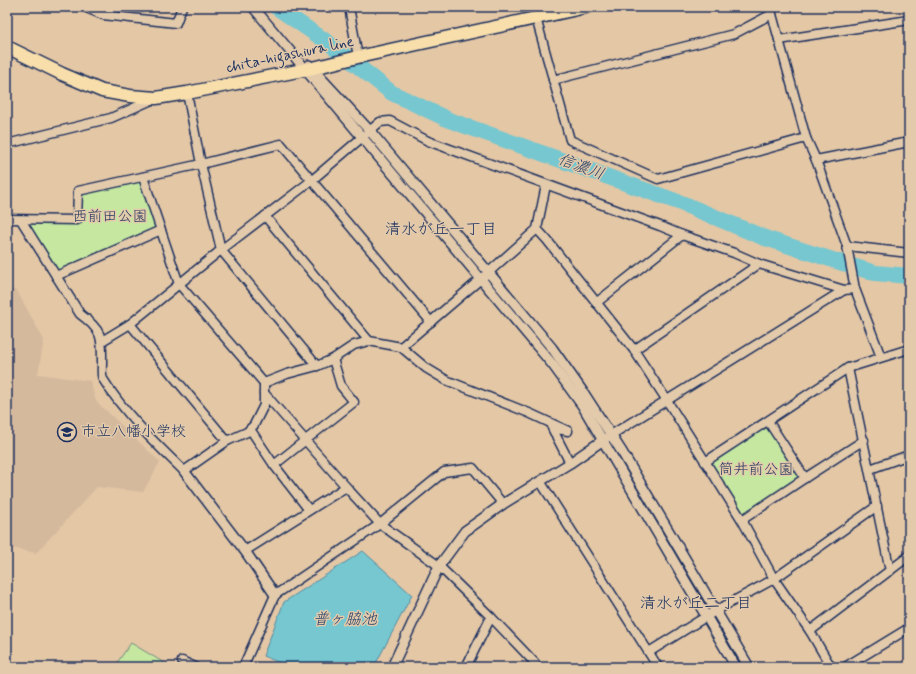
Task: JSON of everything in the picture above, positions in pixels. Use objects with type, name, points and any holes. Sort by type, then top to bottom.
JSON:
[{"type":"main road","name":"chita-higashiura line","points":[[7,47],[62,74],[102,91],[130,96],[156,98],[309,69],[586,7]]},
{"type":"street","points":[[84,7],[103,15],[176,23],[182,7]]},
{"type":"street","points":[[253,7],[292,52],[370,131],[552,348],[584,392],[611,435],[748,667]]},
{"type":"street","points":[[349,7],[358,57]]},
{"type":"street","points":[[554,80],[734,34],[771,11],[806,138],[816,160],[847,247],[855,289],[881,357]]},
{"type":"street","points":[[536,18],[570,140],[658,179],[806,138]]},
{"type":"street","points":[[779,40],[909,20]]},
{"type":"street","points":[[309,69],[362,138],[553,365],[582,405],[736,667]]},
{"type":"street","points":[[187,93],[201,164],[221,250],[317,366]]},
{"type":"street","points":[[7,144],[111,118],[156,98]]},
{"type":"street","points":[[102,341],[130,324],[221,250],[312,181],[380,122],[390,121],[428,141],[734,253],[759,264],[844,290],[855,289]]},
{"type":"street","points":[[816,160],[909,142]]},
{"type":"street","points":[[7,219],[77,220],[78,191],[201,164],[281,144],[431,322]]},
{"type":"street","points":[[143,177],[179,284],[264,383],[264,405],[254,425],[247,432],[227,442],[184,471]]},
{"type":"street","points":[[401,347],[481,279],[536,229],[546,185]]},
{"type":"street","points":[[265,216],[369,341]]},
{"type":"street","points":[[21,220],[80,314],[94,325],[102,341],[102,377],[114,396],[158,446],[184,471],[245,551],[275,595]]},
{"type":"street","points":[[536,229],[547,240],[634,350],[742,520],[774,579],[810,631],[831,667]]},
{"type":"street","points":[[56,276],[161,230]]},
{"type":"street","points":[[596,303],[682,235]]},
{"type":"street","points":[[847,247],[909,254]]},
{"type":"street","points":[[634,350],[759,264]]},
{"type":"street","points":[[392,667],[439,566],[465,531],[503,504],[570,463],[666,399],[844,290]]},
{"type":"street","points":[[130,324],[227,442]]},
{"type":"street","points":[[264,383],[287,374],[317,366],[333,359],[354,345],[369,341],[401,347],[426,368],[446,380],[529,413],[568,431],[552,428],[570,463]]},
{"type":"street","points":[[705,462],[848,368],[909,349]]},
{"type":"street","points":[[274,465],[354,402],[341,386],[333,359]]},
{"type":"street","points":[[848,368],[890,571]]},
{"type":"street","points":[[264,392],[380,524],[439,566],[535,663],[533,667]]},
{"type":"street","points":[[768,420],[805,478]]},
{"type":"street","points":[[250,429],[274,465],[309,510]]},
{"type":"street","points":[[742,520],[864,440]]},
{"type":"street","points":[[870,469],[909,455]]},
{"type":"street","points":[[243,667],[275,595],[380,524],[444,472],[473,468],[503,504]]},
{"type":"street","points":[[540,481],[658,667]]},
{"type":"street","points":[[245,551],[346,486],[348,489]]},
{"type":"street","points":[[649,652],[706,616],[774,579],[877,506]]},
{"type":"street","points":[[810,631],[909,556]]},
{"type":"street","points":[[466,667],[491,617]]},
{"type":"street","points":[[845,667],[909,628]]},
{"type":"street","points":[[182,661],[195,667]]},
{"type":"shaded area","name":"市立八幡小学校","points":[[7,288],[17,291],[44,340],[38,374],[90,381],[96,401],[160,462],[143,492],[97,487],[36,553],[7,547]]},
{"type":"green space","name":"西前田公園","points":[[143,177],[161,230],[56,276],[21,220],[77,220],[78,191]]},
{"type":"green space","name":"筒井前公園","points":[[768,421],[805,478],[742,520],[705,462]]},
{"type":"green space","points":[[131,643],[171,667],[114,667]]},
{"type":"water","name":"普ヶ脇池","points":[[363,551],[412,595],[374,667],[290,667],[263,656],[284,602]]},
{"type":"waterway","name":"信濃川","points":[[276,7],[330,44],[392,93],[449,120],[681,203],[765,238],[875,273],[909,276]]},
{"type":"place","name":"市立八幡小学校","points":[[67,432]]},
{"type":"district","name":"清水が丘一丁目","points":[[441,229]]},
{"type":"district","name":"清水が丘二丁目","points":[[696,603]]}]
